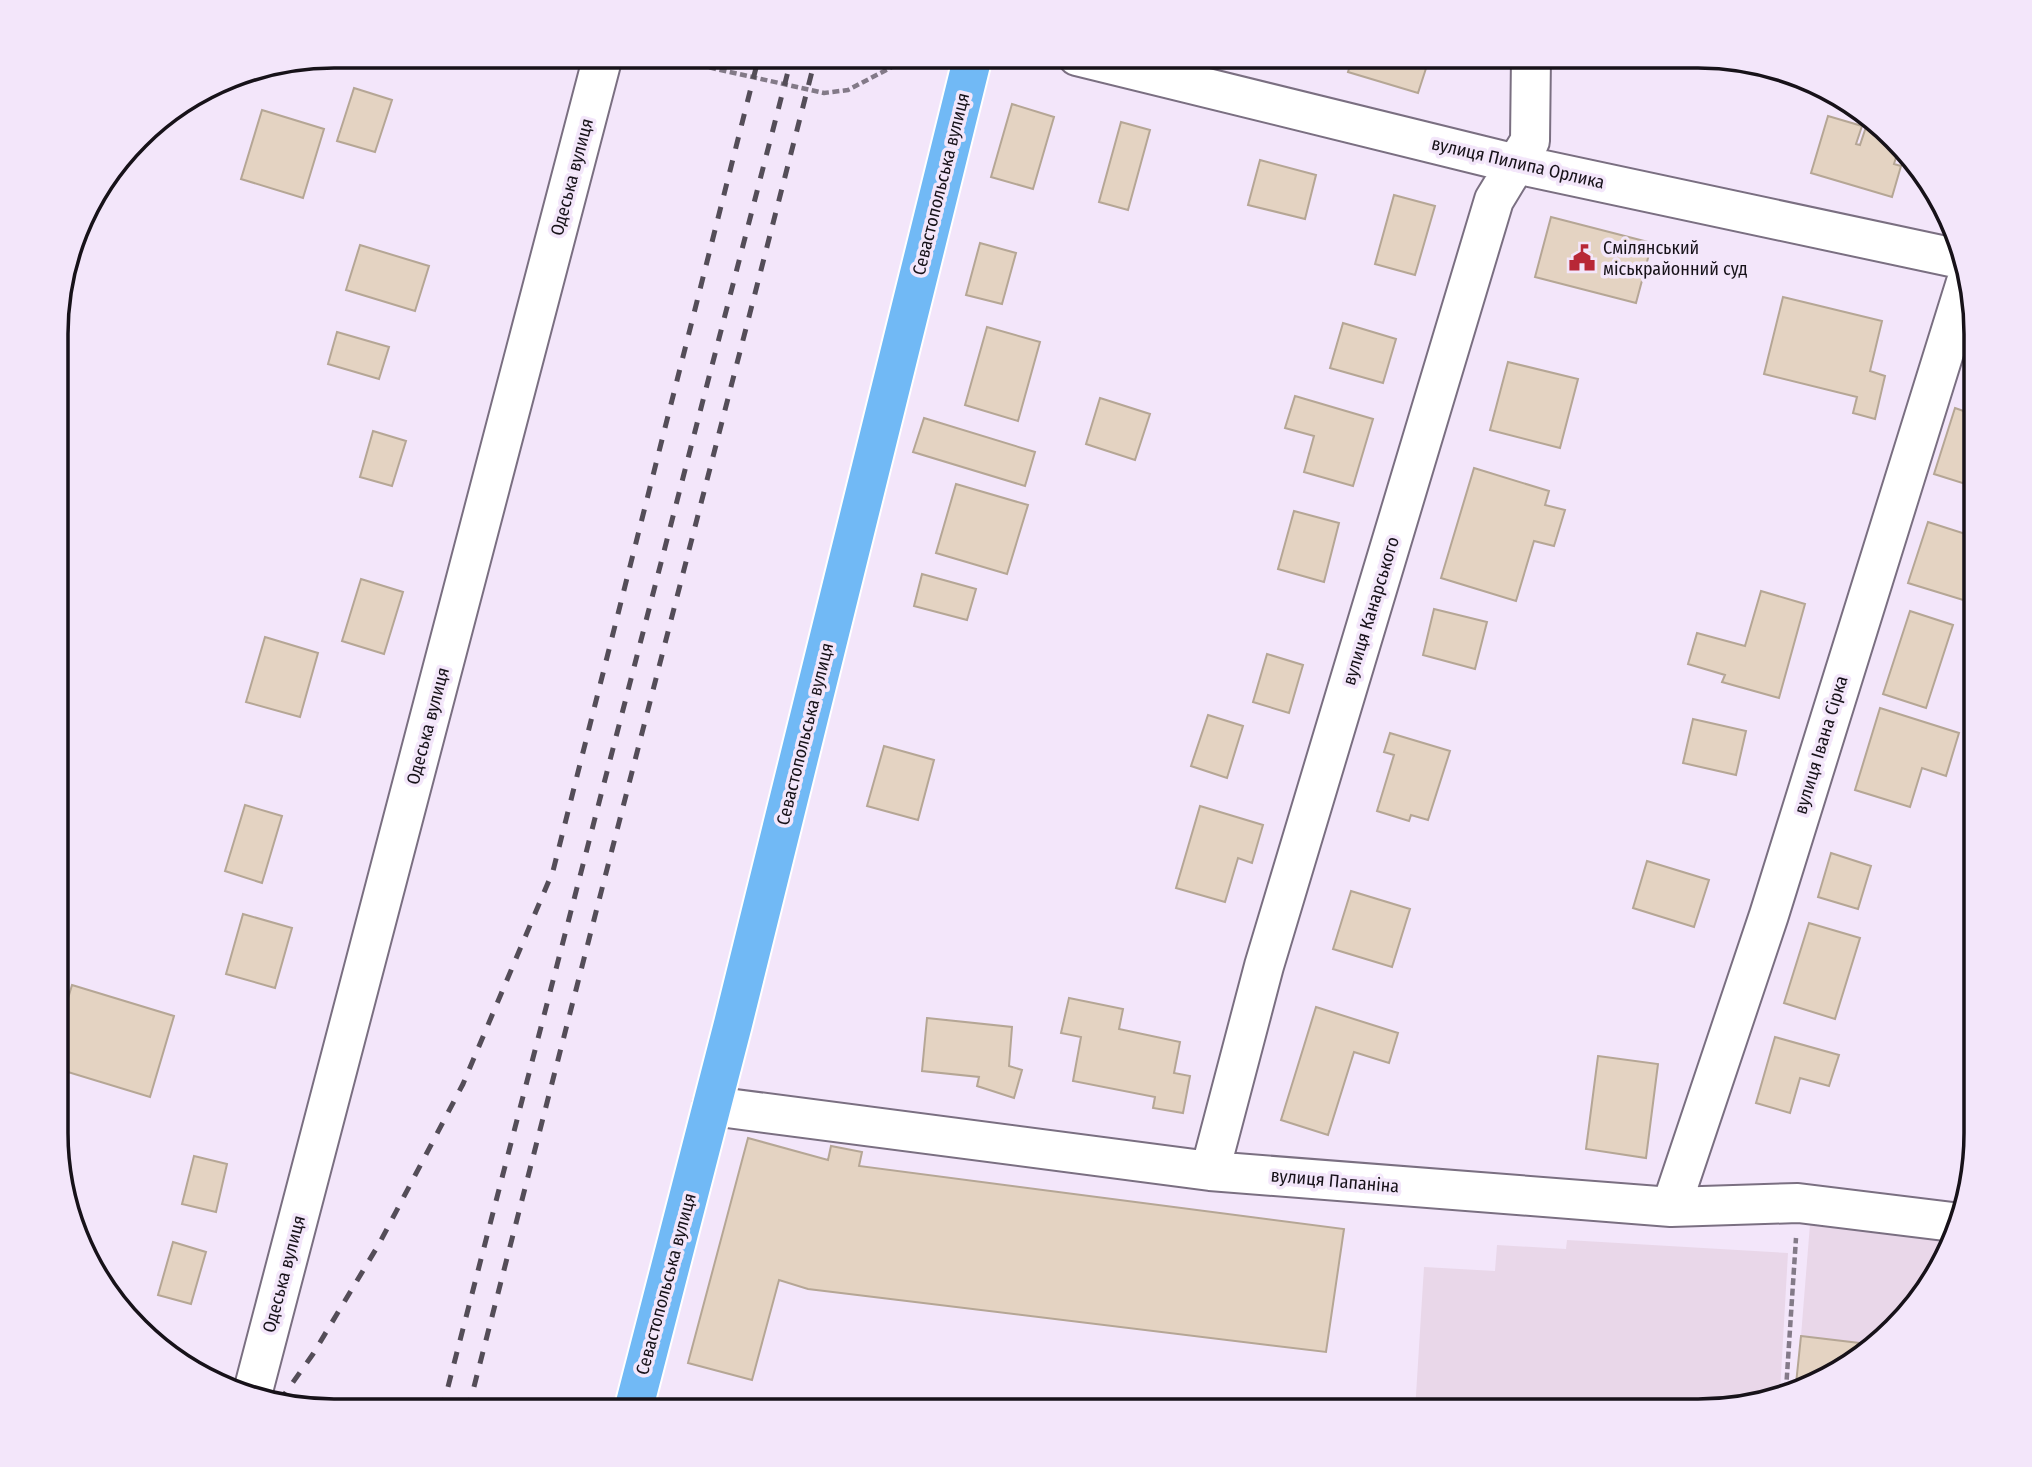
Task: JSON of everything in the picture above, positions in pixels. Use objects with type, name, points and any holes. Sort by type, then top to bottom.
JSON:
[{"type":"main road","name":"Севастопольська вулиця","points":[[636,1399],[712,1106],[970,68]]},
{"type":"street","name":"Одеська вулиця","points":[[254,1387],[600,68]]},
{"type":"street","name":"вулиця Пилипа Орлика","points":[[1126,68],[1516,164],[1953,257]]},
{"type":"street","name":"вулиця Канарського","points":[[1210,1171],[1264,966],[1494,200],[1530,141],[1531,68]]},
{"type":"street","name":"вулиця Івана Сірка","points":[[1671,1207],[1769,915],[1961,299]]},
{"type":"street","name":"вулиця Папаніна","points":[[712,1106],[1210,1171],[1671,1207],[1798,1203],[1948,1221]]},
{"type":"path","points":[[712,68],[824,93],[848,90],[890,68]]},
{"type":"path","points":[[1786,1384],[1798,1203]]},
{"type":"shaded area","points":[[1811,1212],[1945,1230],[1928,1266],[1909,1295],[1861,1343],[1801,1336]]},
{"type":"shaded area","points":[[1567,1240],[1788,1253],[1780,1386],[1750,1394],[1698,1399],[1416,1399],[1424,1267],[1495,1271],[1497,1245],[1566,1249]]},
{"type":"building","points":[[1349,68],[1426,68],[1418,93],[1348,72]]},
{"type":"building","points":[[354,88],[392,100],[375,152],[337,141]]},
{"type":"building","points":[[1012,104],[1054,117],[1033,189],[991,177]]},
{"type":"building","points":[[262,110],[324,129],[303,198],[241,179]]},
{"type":"building","points":[[1828,116],[1862,126],[1856,144],[1860,145],[1866,128],[1896,157],[1894,164],[1901,166],[1892,197],[1811,173]]},
{"type":"building","points":[[1121,122],[1150,130],[1128,210],[1099,202]]},
{"type":"building","points":[[1260,160],[1316,175],[1305,219],[1248,205]]},
{"type":"building","points":[[1394,195],[1435,206],[1415,275],[1375,264]]},
{"type":"building","points":[[1551,217],[1652,243],[1636,303],[1535,277]]},
{"type":"building","points":[[980,243],[1016,253],[1002,304],[966,295]]},
{"type":"building","points":[[360,245],[429,266],[415,311],[346,290]]},
{"type":"building","points":[[1783,297],[1882,321],[1870,371],[1885,376],[1875,419],[1853,413],[1857,397],[1764,374]]},
{"type":"building","points":[[1343,323],[1396,339],[1383,383],[1330,368]]},
{"type":"building","points":[[987,327],[1040,342],[1018,421],[965,405]]},
{"type":"building","points":[[337,332],[389,347],[379,379],[328,364]]},
{"type":"building","points":[[1508,362],[1578,379],[1560,448],[1490,430]]},
{"type":"building","points":[[1295,396],[1373,419],[1353,486],[1304,472],[1314,436],[1285,428]]},
{"type":"building","points":[[1100,398],[1150,414],[1135,460],[1086,444]]},
{"type":"building","points":[[1955,408],[1964,411],[1964,484],[1934,474]]},
{"type":"building","points":[[924,418],[1035,452],[1025,486],[913,452]]},
{"type":"building","points":[[373,431],[406,441],[392,486],[360,477]]},
{"type":"building","points":[[1474,468],[1549,491],[1545,505],[1565,510],[1554,546],[1534,541],[1516,601],[1441,578]]},
{"type":"building","points":[[956,484],[1028,505],[1007,574],[936,553]]},
{"type":"building","points":[[1294,511],[1339,523],[1324,582],[1278,569]]},
{"type":"building","points":[[1928,522],[1964,533],[1964,600],[1908,583]]},
{"type":"building","points":[[922,574],[976,589],[967,620],[914,606]]},
{"type":"building","points":[[361,579],[403,592],[384,654],[342,641]]},
{"type":"building","points":[[1761,591],[1805,604],[1779,698],[1722,682],[1725,675],[1688,664],[1697,633],[1745,646]]},
{"type":"building","points":[[1434,609],[1487,622],[1475,669],[1423,655]]},
{"type":"building","points":[[1910,611],[1953,625],[1926,708],[1883,694]]},
{"type":"building","points":[[265,637],[318,653],[300,717],[246,702]]},
{"type":"building","points":[[1267,654],[1303,665],[1289,713],[1253,702]]},
{"type":"building","points":[[1880,708],[1959,733],[1946,776],[1922,768],[1910,807],[1855,790]]},
{"type":"building","points":[[1208,715],[1243,726],[1227,778],[1191,766]]},
{"type":"building","points":[[1693,719],[1746,731],[1736,775],[1683,763]]},
{"type":"building","points":[[1390,733],[1450,751],[1428,820],[1411,815],[1409,821],[1377,811],[1394,755],[1384,752]]},
{"type":"building","points":[[884,746],[934,760],[918,820],[867,806]]},
{"type":"building","points":[[245,805],[282,816],[262,883],[225,871]]},
{"type":"building","points":[[1200,806],[1263,825],[1252,863],[1238,858],[1225,902],[1176,888]]},
{"type":"building","points":[[1831,853],[1871,866],[1858,909],[1818,897]]},
{"type":"building","points":[[1647,861],[1709,880],[1694,927],[1633,908]]},
{"type":"building","points":[[1351,891],[1410,909],[1392,967],[1333,949]]},
{"type":"building","points":[[243,914],[292,928],[275,988],[226,974]]},
{"type":"building","points":[[1809,923],[1860,938],[1835,1019],[1784,1003]]},
{"type":"building","points":[[72,985],[174,1016],[150,1097],[68,1072],[68,998]]},
{"type":"building","points":[[1069,998],[1123,1009],[1119,1029],[1180,1042],[1174,1073],[1190,1076],[1183,1113],[1153,1108],[1155,1097],[1073,1081],[1081,1037],[1061,1033]]},
{"type":"building","points":[[1316,1007],[1398,1033],[1389,1063],[1354,1052],[1328,1135],[1281,1120]]},
{"type":"building","points":[[927,1018],[1012,1027],[1009,1066],[1022,1070],[1014,1098],[977,1086],[979,1077],[922,1071]]},
{"type":"building","points":[[1775,1037],[1839,1055],[1829,1086],[1800,1078],[1790,1113],[1756,1103]]},
{"type":"building","points":[[1598,1056],[1658,1064],[1646,1158],[1586,1149]]},
{"type":"building","points":[[748,1138],[828,1160],[831,1146],[862,1152],[859,1166],[1344,1229],[1326,1352],[808,1289],[779,1280],[752,1380],[688,1363]]},
{"type":"building","points":[[194,1156],[227,1164],[216,1212],[182,1204]]},
{"type":"building","points":[[173,1242],[206,1252],[191,1304],[158,1295]]},
{"type":"building","points":[[1801,1336],[1861,1343],[1831,1363],[1797,1379]]},
{"type":"railway","points":[[284,1394],[313,1354],[379,1244],[463,1084],[553,871],[756,68]]},
{"type":"railway","points":[[445,1399],[789,68]]},
{"type":"railway","points":[[471,1399],[813,68]]},
{"type":"place","name":"Смілянський міськрайонний суд","points":[[1582,258]]}]
